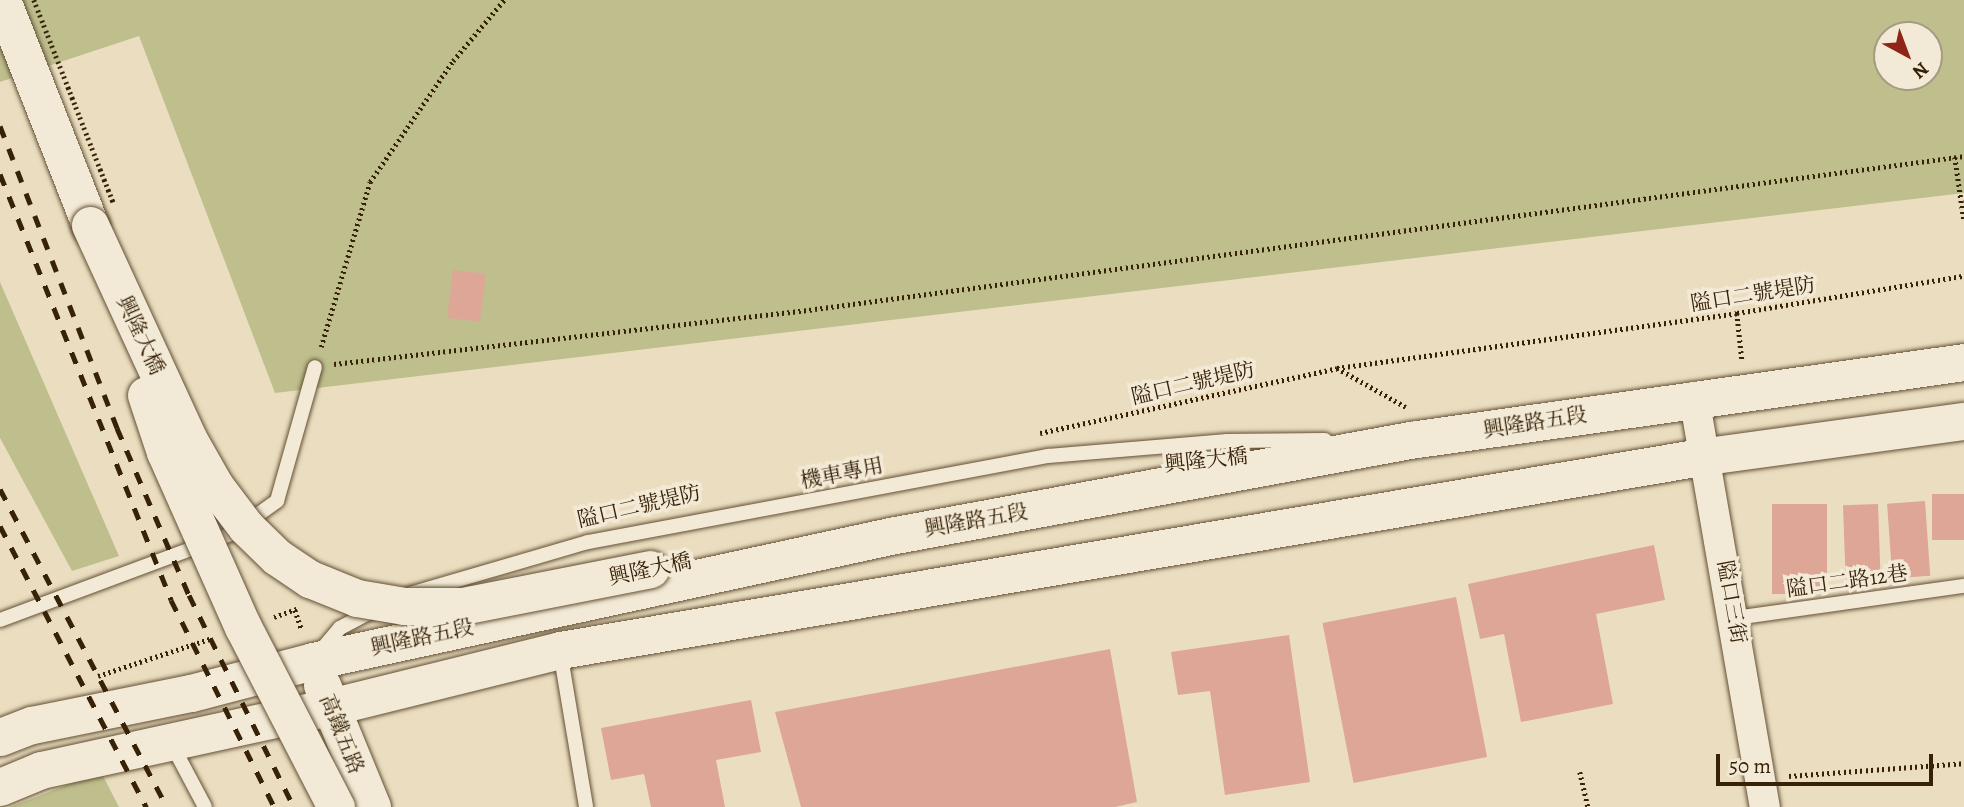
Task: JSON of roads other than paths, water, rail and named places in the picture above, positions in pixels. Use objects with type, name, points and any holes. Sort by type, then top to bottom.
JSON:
[{"type":"street","name":"興隆大橋","points":[[2,0],[90,225],[164,452],[258,659],[336,807]]},
{"type":"street","name":"興隆大橋","points":[[90,225],[189,440],[215,486],[246,527],[310,579],[357,598],[404,606],[461,606],[650,569],[1110,470],[1411,426]]},
{"type":"street","name":"興隆路五段","points":[[0,737],[32,725],[191,693],[313,661],[1411,426],[1694,397],[1964,362]]},
{"type":"street","name":"隘口三街","points":[[1694,397],[1707,456],[1765,807]]},
{"type":"street","name":"興隆路五段","points":[[0,787],[41,770],[330,707],[559,650],[1707,456],[1964,421]]},
{"type":"street","name":"高鐵五路","points":[[313,661],[372,807]]},
{"type":"lane","points":[[0,620],[231,534],[277,501],[315,367]]},
{"type":"lane","name":"機車專用","points":[[313,661],[340,628],[405,596],[588,542],[1092,450],[1411,426]]},
{"type":"lane","name":"隘口二路12巷","points":[[1735,618],[1964,586]]},
{"type":"lane","points":[[559,650],[586,807]]},
{"type":"lane","points":[[170,741],[205,807]]},
{"type":"railway","points":[[0,126],[117,428],[189,595],[294,807]]},
{"type":"railway","points":[[0,174],[171,600],[274,807]]},
{"type":"railway","points":[[0,489],[167,807]]},
{"type":"railway","points":[[0,526],[146,807]]}]
